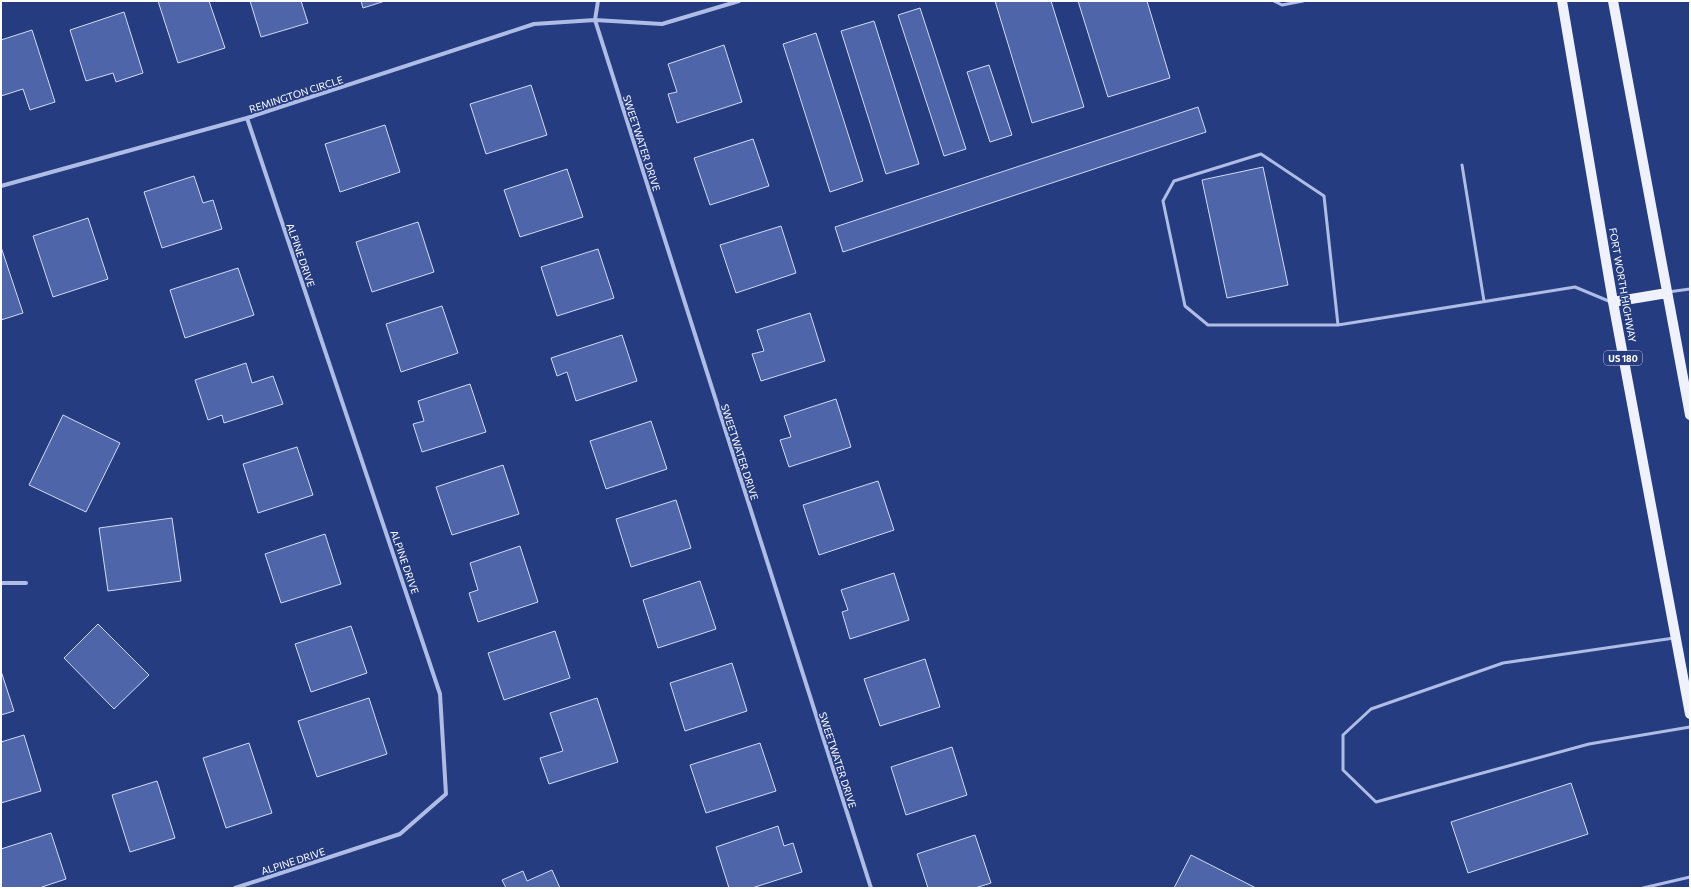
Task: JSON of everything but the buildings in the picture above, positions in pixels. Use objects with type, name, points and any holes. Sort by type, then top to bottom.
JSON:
[{"type":"main road","name":"FORT WORTH HIGHWAY","points":[[1562,1],[1613,302],[1690,714]]},
{"type":"main road","points":[[1613,1],[1690,415]]},
{"type":"main road","points":[[1613,302],[1667,293]]},
{"type":"street","name":"SWEETWATER DRIVE","points":[[598,1],[595,20],[871,888]]},
{"type":"street","points":[[595,20],[662,24],[739,1]]},
{"type":"street","name":"REMINGTON CIRCLE","points":[[1,186],[246,118],[534,24],[595,20]]},
{"type":"street","name":"ALPINE DRIVE","points":[[235,888],[400,834],[446,794],[440,694],[246,118]]},
{"type":"street","points":[[1,583],[26,583]]},
{"type":"lane","points":[[1274,1],[1282,5],[1303,1]]},
{"type":"lane","points":[[1338,325],[1324,196],[1261,154],[1174,181],[1163,201],[1185,306],[1208,325],[1338,325],[1575,287],[1613,302]]},
{"type":"lane","points":[[1462,165],[1484,301]]},
{"type":"lane","points":[[1667,293],[1690,289]]},
{"type":"lane","points":[[1676,638],[1503,663],[1371,709],[1343,735],[1343,770],[1376,802],[1589,744],[1690,727]]},
{"type":"lane","points":[[1643,888],[1690,877]]}]
